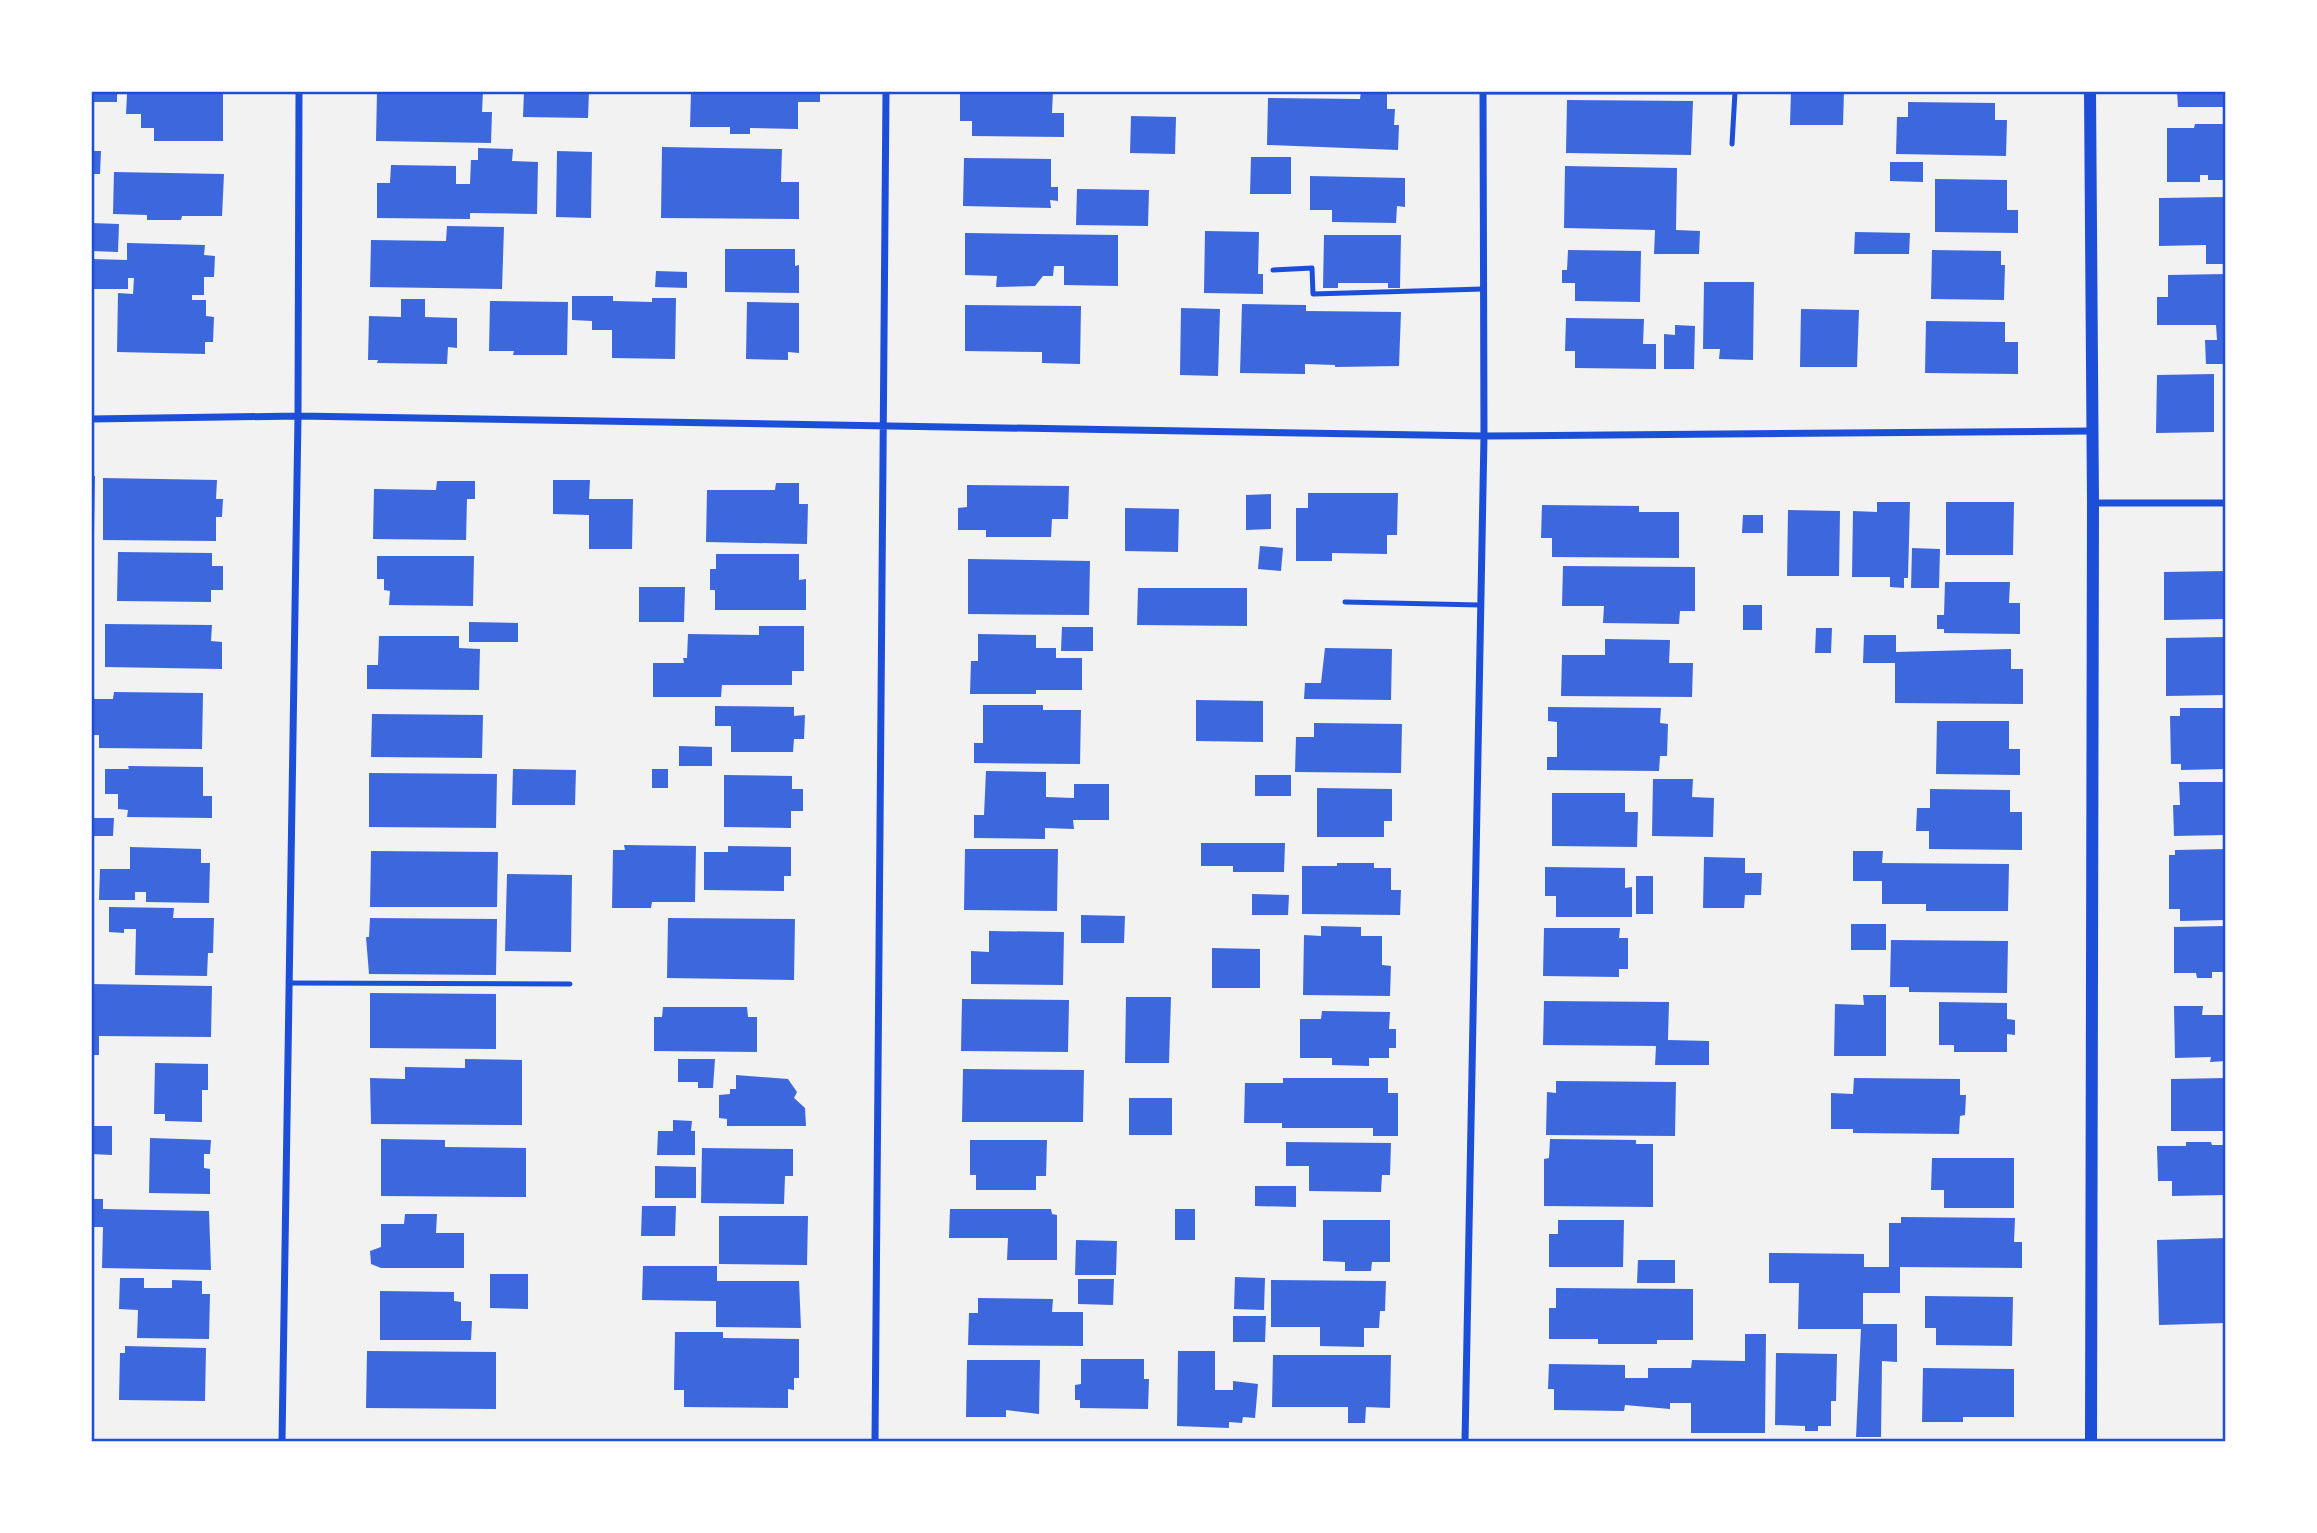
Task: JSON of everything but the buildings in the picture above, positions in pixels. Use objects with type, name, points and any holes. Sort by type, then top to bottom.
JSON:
[{"type":"street","points":[[282,1442],[298,416],[299,91]]},
{"type":"street","points":[[875,1442],[886,91]]},
{"type":"street","points":[[1465,1442],[1484,436],[1483,91]]},
{"type":"street","points":[[2090,91],[2093,503],[2091,1442]]},
{"type":"street","points":[[91,419],[298,416],[1484,436],[2092,431]]},
{"type":"street","points":[[2093,503],[2226,503]]},
{"type":"lane","points":[[1483,91],[1735,92],[1732,144]]},
{"type":"lane","points":[[1273,270],[1312,268],[1313,294],[1483,289]]},
{"type":"lane","points":[[1345,602],[1480,605]]},
{"type":"lane","points":[[289,983],[570,984]]}]
